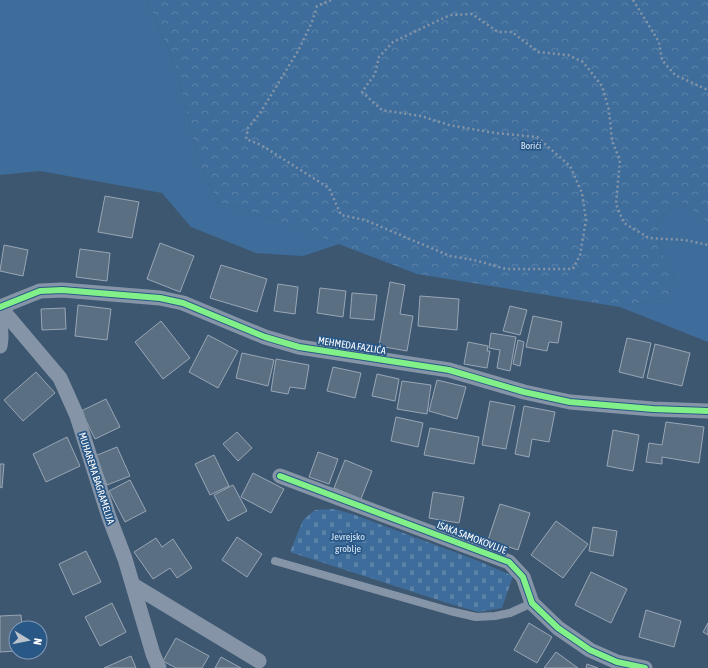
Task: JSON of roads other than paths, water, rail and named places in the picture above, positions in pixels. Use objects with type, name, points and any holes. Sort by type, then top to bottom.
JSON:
[{"type":"street","name":"MEHMEDA FAZLIĆA","points":[[0,307],[40,291],[62,290],[160,298],[183,303],[265,337],[299,347],[449,370],[524,392],[570,402],[653,409],[708,410]]},
{"type":"street","points":[[0,307],[0,346]]},
{"type":"street","name":"MUHAREMA BAGRAMELIJA","points":[[0,307],[60,378],[77,416],[109,517],[125,559],[153,654],[159,668]]},
{"type":"street","name":"ISAKA SAMOKOVLIJE","points":[[280,476],[509,562],[523,576],[532,603],[558,628],[590,650],[617,662],[645,668]]},
{"type":"street","points":[[133,585],[259,661]]},
{"type":"lane","points":[[275,561],[476,617],[510,613],[532,603]]},
{"type":"park label","name":"Borići","points":[[531,145]]},
{"type":"park label","name":"Jevrejsko groblje","points":[[348,542]]}]
